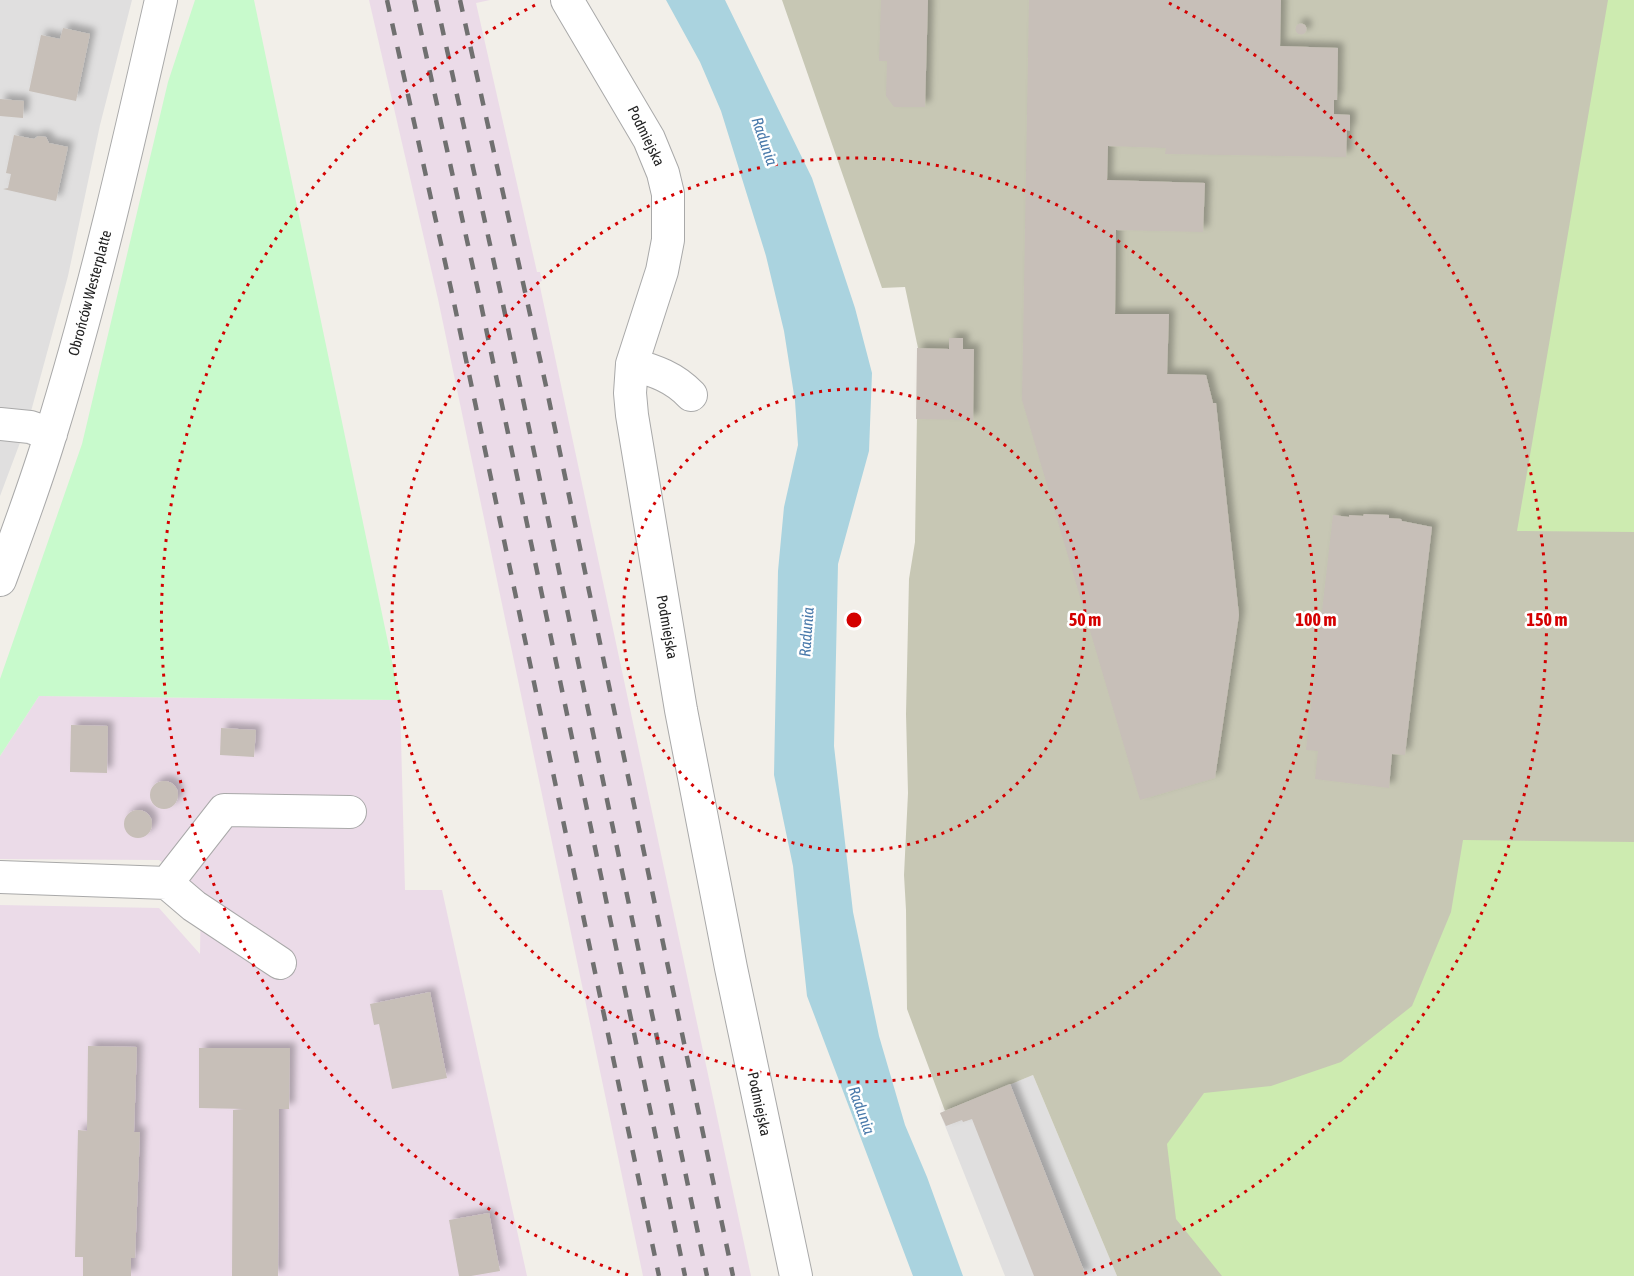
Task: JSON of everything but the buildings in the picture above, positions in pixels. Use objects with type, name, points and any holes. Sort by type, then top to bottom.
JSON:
[{"type":"street","name":"Obrońców Westerplatte","points":[[0,580],[51,434],[114,202],[161,0]]},
{"type":"street","name":"Podmiejska","points":[[567,0],[649,139],[663,173],[668,194],[668,240],[662,271],[632,364],[630,393],[635,442],[681,710],[731,968],[796,1276]]},
{"type":"street","points":[[632,364],[662,373],[682,385],[691,395]]},
{"type":"street","points":[[0,424],[30,428],[51,434]]},
{"type":"street","points":[[167,882],[224,810],[350,812]]},
{"type":"street","points":[[0,877],[167,882],[194,906],[280,963]]},
{"type":"shaded area","points":[[0,0],[132,0],[100,125],[68,276],[30,415],[0,413]]},
{"type":"shaded area","points":[[369,0],[490,0],[476,3],[537,272],[540,272],[542,281],[539,282],[751,1276],[643,1276],[438,299]]},
{"type":"shaded area","points":[[782,0],[1634,0],[1634,1276],[1117,1276],[1033,1075],[945,1111],[907,1009],[904,875],[908,793],[906,714],[909,579],[915,542],[918,348],[905,287],[882,288]]},
{"type":"shaded area","points":[[0,438],[21,440],[0,496]]},
{"type":"shaded area","points":[[39,696],[400,700],[405,890],[442,890],[527,1276],[0,1276],[0,905],[159,908],[200,954],[201,890],[159,860],[0,859],[0,756]]},
{"type":"shaded area","points":[[1033,1075],[1117,1276],[1005,1276],[940,1113]]},
{"type":"green space","points":[[195,0],[254,0],[400,700],[39,696],[0,756],[0,679],[82,444],[168,82]]},
{"type":"green space","points":[[1608,0],[1634,0],[1634,532],[1517,531]]},
{"type":"green space","points":[[1463,840],[1634,842],[1634,1276],[1222,1276],[1176,1219],[1167,1144],[1204,1093],[1271,1086],[1341,1062],[1412,1006],[1451,912]]},
{"type":"water","name":"Radunia","points":[[666,0],[725,0],[812,178],[855,308],[872,373],[869,451],[838,564],[834,746],[853,912],[879,1036],[905,1125],[927,1177],[963,1276],[913,1276],[807,996],[793,866],[774,775],[778,571],[784,507],[798,445],[795,401],[784,331],[766,256],[721,111],[700,62]]},
{"type":"railway","points":[[387,0],[453,298],[659,1276]]},
{"type":"railway","points":[[414,0],[479,295],[685,1276]]},
{"type":"railway","points":[[436,0],[500,290],[707,1276]]},
{"type":"railway","points":[[460,0],[546,386],[733,1276]]}]
